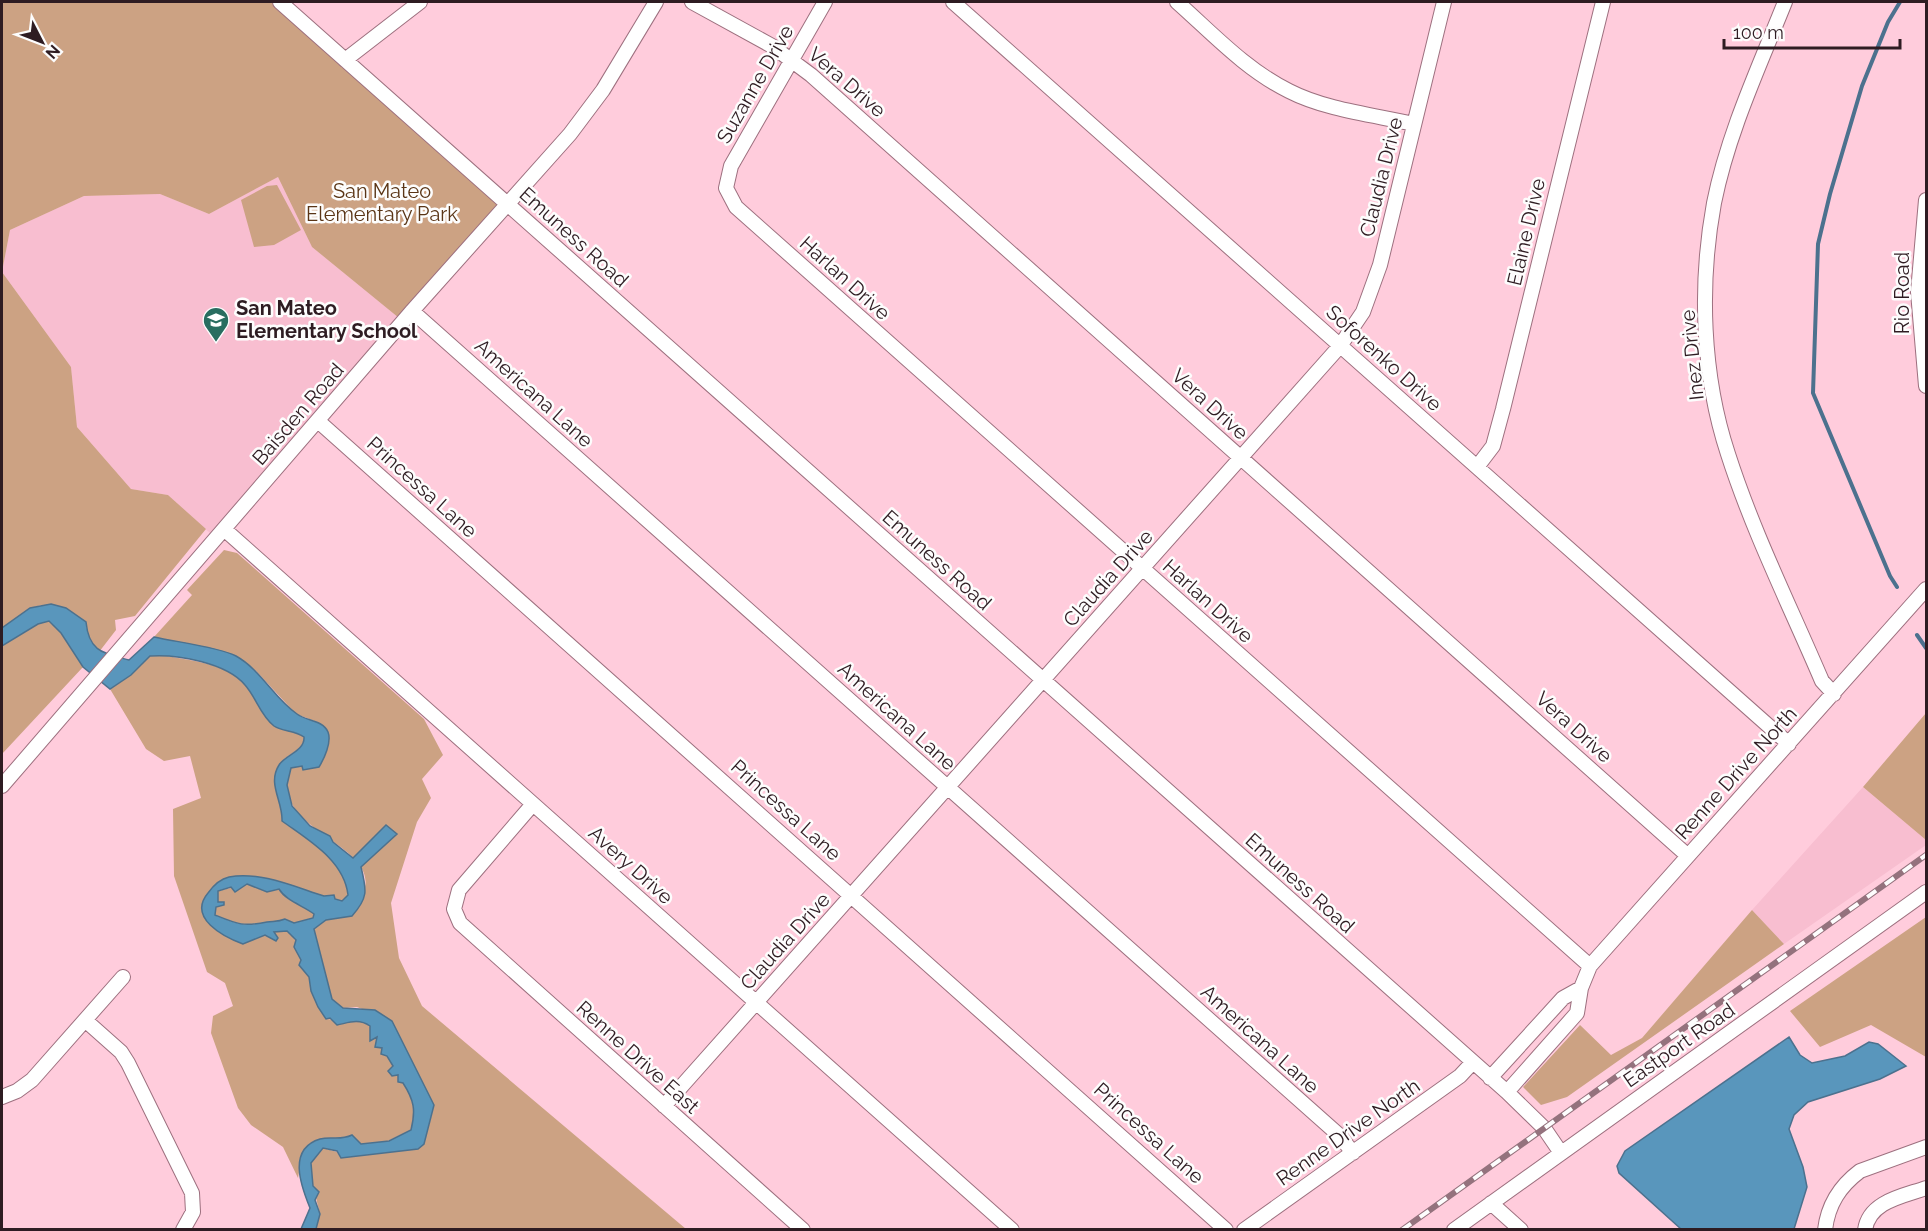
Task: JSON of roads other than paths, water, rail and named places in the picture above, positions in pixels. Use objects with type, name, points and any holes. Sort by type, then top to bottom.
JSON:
[{"type":"street","name":"Emuness Road","points":[[280,2],[1473,1062],[1544,1128],[1561,1153]]},
{"type":"street","points":[[345,60],[420,2]]},
{"type":"street","name":"Baisden Road","points":[[2,786],[412,311],[590,109],[656,2]]},
{"type":"street","name":"Vera Drive","points":[[692,2],[792,60],[1688,856]]},
{"type":"street","name":"Suzanne Drive","points":[[726,188],[730,166],[825,2]]},
{"type":"street","name":"Soforenko Drive","points":[[953,2],[1789,744]]},
{"type":"street","points":[[1177,2],[1246,63],[1290,92],[1314,101],[1414,124]]},
{"type":"street","name":"Claudia Drive","points":[[664,1106],[1341,346],[1363,312],[1371,292],[1444,2]]},
{"type":"street","name":"Elaine Drive","points":[[1478,467],[1493,446],[1503,409],[1603,2]]},
{"type":"street","name":"Inez Drive","points":[[1785,2],[1741,112],[1714,202],[1708,245],[1706,327],[1710,376],[1727,453],[1822,681],[1834,694]]},
{"type":"street","name":"Harlan Drive","points":[[726,188],[736,207],[1590,966]]},
{"type":"street","name":"Rio Road","points":[[1926,200],[1918,292],[1926,386]]},
{"type":"street","name":"Americana Lane","points":[[412,311],[1340,1136],[1353,1153]]},
{"type":"street","name":"Princessa Lane","points":[[318,421],[1226,1230]]},
{"type":"street","name":"Avery Drive","points":[[224,529],[1012,1230]]},
{"type":"street","name":"Renne Drive North","points":[[1506,1092],[1577,1013],[1581,988],[1590,966],[1926,589]]},
{"type":"street","name":"Renne Drive East","points":[[533,804],[464,883],[455,899],[454,909],[465,929],[803,1230]]},
{"type":"street","name":"Eastport Road","points":[[1454,1230],[1926,892]]},
{"type":"street","points":[[2,1097],[17,1091],[32,1080],[123,977]]},
{"type":"street","points":[[1490,1078],[1563,998],[1581,988]]},
{"type":"street","points":[[85,1020],[121,1052],[128,1063],[192,1193],[198,1213],[183,1230]]},
{"type":"street","name":"Renne Drive North","points":[[1244,1230],[1460,1076],[1473,1062]]},
{"type":"street","points":[[1825,1230],[1832,1203],[1853,1176],[1860,1171],[1926,1148]]},
{"type":"street","points":[[1865,1230],[1866,1223],[1876,1208],[1926,1188]]},
{"type":"street","points":[[1491,1203],[1521,1230]]},
{"type":"water","points":[[51,604],[66,608],[86,622],[90,640],[99,650],[129,660],[154,637],[208,647],[236,656],[253,669],[289,707],[301,716],[322,725],[328,732],[328,745],[319,767],[303,770],[302,766],[291,768],[287,785],[292,806],[310,826],[330,836],[333,842],[353,858],[386,825],[397,834],[361,867],[365,894],[352,916],[326,920],[314,929],[332,999],[343,1008],[375,1010],[392,1021],[434,1105],[424,1144],[418,1149],[341,1158],[337,1151],[323,1148],[311,1163],[313,1186],[319,1192],[315,1200],[320,1214],[316,1229],[301,1229],[310,1208],[299,1169],[303,1151],[320,1139],[343,1138],[352,1135],[361,1144],[389,1141],[411,1130],[414,1111],[412,1100],[403,1083],[398,1082],[398,1075],[392,1076],[388,1071],[393,1066],[387,1056],[381,1054],[382,1048],[375,1047],[377,1037],[370,1041],[370,1026],[357,1022],[337,1025],[330,1018],[326,1019],[311,991],[309,977],[299,965],[301,960],[294,947],[296,940],[287,931],[274,932],[278,938],[276,941],[265,935],[243,944],[227,937],[210,925],[202,911],[203,902],[214,885],[229,877],[265,878],[324,896],[334,895],[335,899],[342,901],[348,895],[340,871],[332,861],[282,821],[275,786],[276,772],[279,765],[301,746],[304,737],[274,726],[237,677],[201,662],[187,658],[150,656],[131,675],[110,689],[83,667],[61,633],[49,621],[38,624],[2,646],[2,628],[30,608]],"holes":[[[247,884],[267,892],[279,889],[291,900],[314,914],[313,918],[294,923],[285,919],[246,924],[215,915],[216,907],[224,905],[224,902],[218,902],[218,891],[231,887],[235,892]]]},
{"type":"water","points":[[1789,1037],[1800,1055],[1812,1063],[1845,1056],[1869,1042],[1878,1044],[1906,1066],[1880,1079],[1808,1102],[1794,1115],[1789,1129],[1803,1167],[1807,1187],[1794,1229],[1681,1229],[1619,1173],[1617,1166],[1625,1151]]},
{"type":"waterway","points":[[1897,587],[1890,576],[1813,393],[1818,244],[1830,194],[1862,86],[1888,22],[1900,2]]},
{"type":"waterway","points":[[1917,635],[1926,648]]},
{"type":"railway","points":[[1402,1230],[1926,855]]},
{"type":"place","name":"San Mateo Elementary School","points":[[216,343]]},
{"type":"park label","name":"San Mateo Elementary Park","points":[[382,202]]}]
